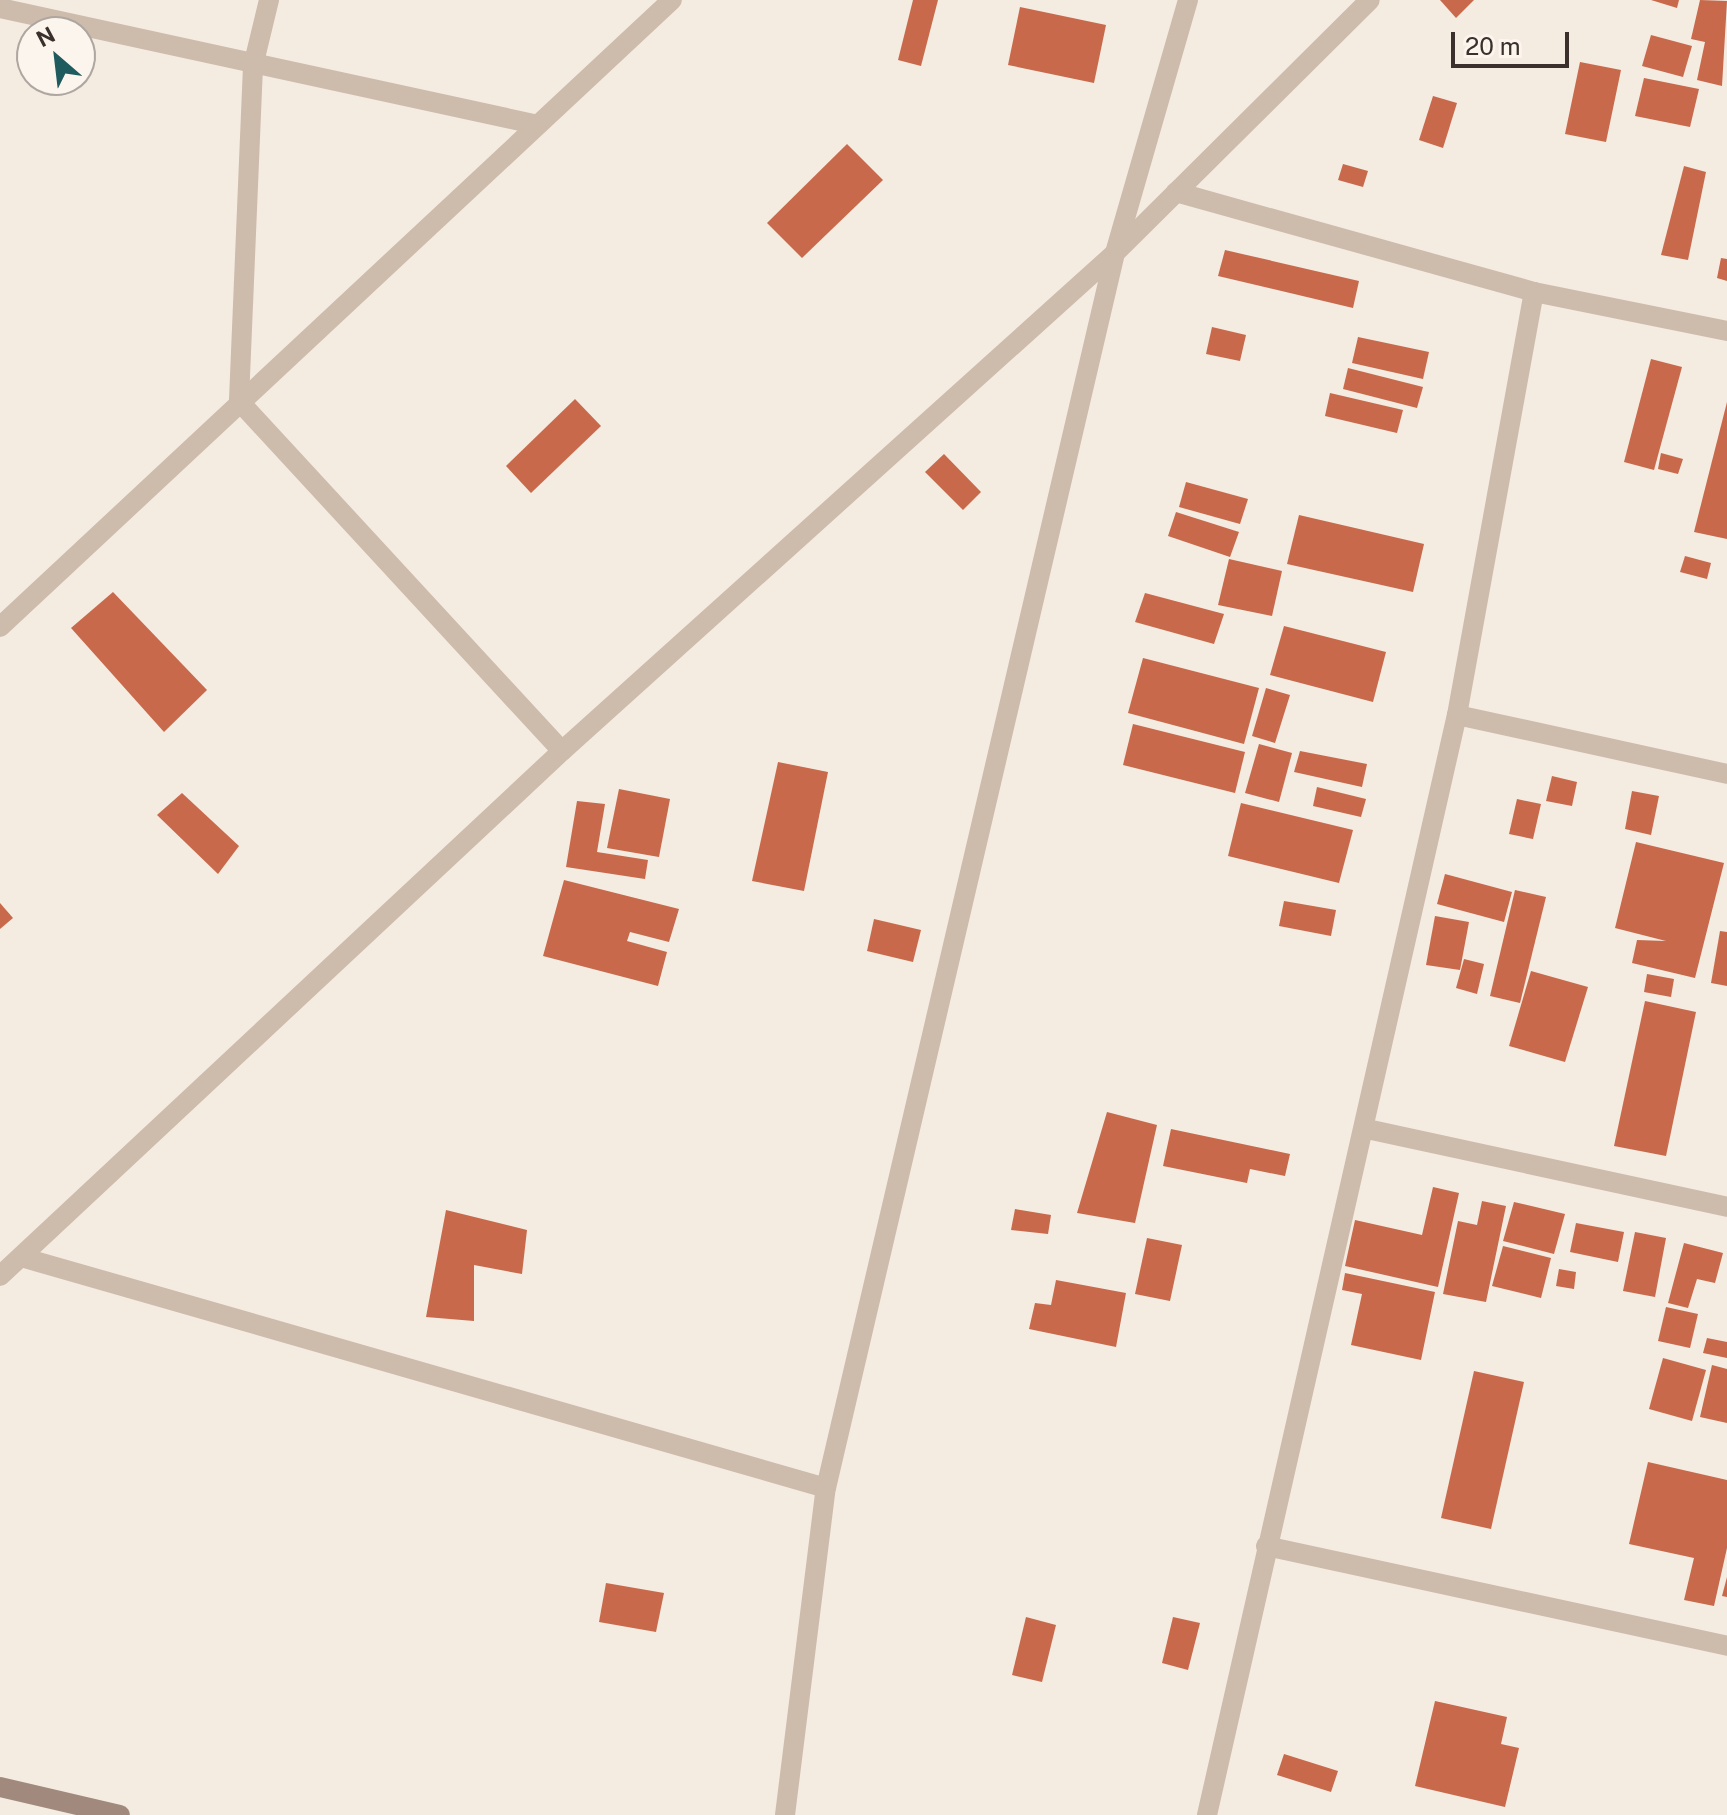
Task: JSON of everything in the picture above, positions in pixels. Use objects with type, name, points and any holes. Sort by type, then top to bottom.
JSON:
[{"type":"street","points":[[269,0],[253,66],[239,401],[562,751]]},
{"type":"street","points":[[0,627],[534,124],[672,0]]},
{"type":"street","points":[[785,1815],[826,1488],[1115,253],[1188,0]]},
{"type":"street","points":[[0,1276],[562,751],[1115,253],[1370,0]]},
{"type":"street","points":[[0,8],[253,66],[534,124]]},
{"type":"street","points":[[1176,192],[1534,292],[1727,331]]},
{"type":"street","points":[[1207,1815],[1266,1546],[1367,1129],[1457,715],[1534,292]]},
{"type":"street","points":[[1457,715],[1727,774]]},
{"type":"street","points":[[1367,1129],[1727,1207]]},
{"type":"street","points":[[21,1257],[826,1488]]},
{"type":"street","points":[[1266,1546],[1727,1646]]},
{"type":"street","points":[[0,1787],[120,1815]]},
{"type":"building","points":[[913,0],[938,0],[921,66],[898,60]]},
{"type":"building","points":[[1440,0],[1474,0],[1456,18]]},
{"type":"building","points":[[1651,0],[1679,0],[1677,8]]},
{"type":"building","points":[[1700,0],[1727,1],[1722,86],[1697,80],[1705,42],[1691,39]]},
{"type":"building","points":[[1020,7],[1106,25],[1094,83],[1008,65]]},
{"type":"building","points":[[1651,35],[1692,46],[1683,77],[1642,66]]},
{"type":"building","points":[[1580,62],[1621,70],[1606,142],[1565,134]]},
{"type":"building","points":[[1644,78],[1699,89],[1690,127],[1635,116]]},
{"type":"building","points":[[1433,96],[1457,103],[1443,148],[1419,140]]},
{"type":"building","points":[[847,144],[883,180],[802,258],[767,223]]},
{"type":"building","points":[[1343,164],[1368,171],[1363,187],[1338,180]]},
{"type":"building","points":[[1684,166],[1706,172],[1688,260],[1661,255]]},
{"type":"building","points":[[1225,250],[1359,281],[1353,308],[1218,276]]},
{"type":"building","points":[[1721,258],[1727,259],[1727,281],[1717,278]]},
{"type":"building","points":[[1212,327],[1246,335],[1240,361],[1206,354]]},
{"type":"building","points":[[1358,337],[1429,352],[1423,379],[1352,363]]},
{"type":"building","points":[[1651,359],[1682,367],[1654,470],[1624,462]]},
{"type":"building","points":[[1348,368],[1423,387],[1417,408],[1343,389]]},
{"type":"building","points":[[1330,393],[1403,410],[1397,433],[1325,416]]},
{"type":"building","points":[[575,399],[601,426],[531,493],[506,466]]},
{"type":"building","points":[[1727,402],[1727,539],[1694,532]]},
{"type":"building","points":[[1661,453],[1683,459],[1678,474],[1658,469]]},
{"type":"building","points":[[944,454],[981,492],[963,510],[925,472]]},
{"type":"building","points":[[1186,482],[1248,499],[1240,524],[1179,507]]},
{"type":"building","points":[[1176,512],[1239,532],[1230,557],[1168,536]]},
{"type":"building","points":[[1299,515],[1424,544],[1413,592],[1287,564]]},
{"type":"building","points":[[1685,556],[1711,563],[1707,579],[1680,572]]},
{"type":"building","points":[[1229,559],[1282,571],[1272,616],[1218,605]]},
{"type":"building","points":[[113,592],[207,690],[164,732],[71,628]]},
{"type":"building","points":[[1145,593],[1224,614],[1214,644],[1135,622]]},
{"type":"building","points":[[1284,626],[1386,652],[1373,702],[1270,675]]},
{"type":"building","points":[[1143,658],[1259,688],[1244,744],[1128,713]]},
{"type":"building","points":[[1266,688],[1290,695],[1275,743],[1252,736]]},
{"type":"building","points":[[1133,724],[1245,752],[1235,793],[1123,765]]},
{"type":"building","points":[[1259,744],[1292,753],[1279,802],[1245,793]]},
{"type":"building","points":[[1300,751],[1367,764],[1362,787],[1294,772]]},
{"type":"building","points":[[778,762],[828,772],[804,891],[752,881]]},
{"type":"building","points":[[1552,776],[1577,782],[1572,806],[1546,801]]},
{"type":"building","points":[[1317,787],[1366,799],[1361,817],[1313,806]]},
{"type":"building","points":[[619,789],[670,799],[659,857],[607,848]]},
{"type":"building","points":[[1632,791],[1659,796],[1651,835],[1625,829]]},
{"type":"building","points":[[182,793],[239,846],[218,874],[157,815]]},
{"type":"building","points":[[1517,799],[1541,804],[1533,839],[1509,834]]},
{"type":"building","points":[[577,801],[605,804],[597,852],[648,860],[645,879],[566,867]]},
{"type":"building","points":[[1241,803],[1353,830],[1339,883],[1228,856]]},
{"type":"building","points":[[1636,842],[1724,863],[1695,978],[1632,963],[1637,940],[1666,941],[1615,928]]},
{"type":"building","points":[[1445,874],[1512,892],[1504,922],[1437,904]]},
{"type":"building","points":[[564,880],[679,909],[669,942],[630,932],[627,941],[667,952],[658,986],[543,956]]},
{"type":"building","points":[[1515,890],[1546,897],[1520,1003],[1490,996]]},
{"type":"building","points":[[1284,901],[1336,910],[1331,936],[1279,926]]},
{"type":"building","points":[[0,903],[13,918],[0,929]]},
{"type":"building","points":[[1435,916],[1469,922],[1460,970],[1426,965]]},
{"type":"building","points":[[874,919],[921,930],[913,962],[867,951]]},
{"type":"building","points":[[1720,931],[1727,932],[1727,986],[1711,983]]},
{"type":"building","points":[[1464,959],[1484,964],[1477,994],[1456,988]]},
{"type":"building","points":[[1531,971],[1588,987],[1565,1062],[1509,1046]]},
{"type":"building","points":[[1647,974],[1674,979],[1671,997],[1644,992]]},
{"type":"building","points":[[1645,1001],[1696,1012],[1666,1156],[1614,1146]]},
{"type":"building","points":[[1107,1112],[1157,1125],[1135,1223],[1077,1213]]},
{"type":"building","points":[[1171,1129],[1290,1154],[1285,1176],[1250,1169],[1247,1183],[1163,1166]]},
{"type":"building","points":[[1433,1187],[1459,1193],[1438,1287],[1345,1266],[1355,1220],[1422,1235]]},
{"type":"building","points":[[1482,1201],[1506,1206],[1486,1302],[1443,1294],[1458,1221],[1477,1225]]},
{"type":"building","points":[[1514,1202],[1565,1214],[1554,1254],[1503,1241]]},
{"type":"building","points":[[1015,1209],[1051,1215],[1048,1234],[1011,1230]]},
{"type":"building","points":[[446,1210],[527,1230],[522,1274],[474,1265],[474,1321],[426,1317]]},
{"type":"building","points":[[1576,1223],[1624,1232],[1618,1262],[1570,1252]]},
{"type":"building","points":[[1635,1232],[1666,1238],[1655,1297],[1623,1291]]},
{"type":"building","points":[[1147,1238],[1182,1245],[1170,1301],[1135,1294]]},
{"type":"building","points":[[1684,1243],[1723,1253],[1715,1283],[1697,1279],[1688,1308],[1668,1303]]},
{"type":"building","points":[[1503,1246],[1551,1258],[1541,1298],[1492,1286]]},
{"type":"building","points":[[1559,1269],[1576,1272],[1574,1289],[1556,1286]]},
{"type":"building","points":[[1345,1273],[1435,1292],[1421,1360],[1351,1345],[1362,1294],[1342,1290]]},
{"type":"building","points":[[1056,1280],[1126,1293],[1116,1347],[1029,1329],[1035,1303],[1051,1305]]},
{"type":"building","points":[[1666,1307],[1698,1314],[1690,1348],[1658,1341]]},
{"type":"building","points":[[1707,1338],[1727,1342],[1727,1358],[1703,1353]]},
{"type":"building","points":[[1663,1358],[1706,1370],[1692,1421],[1649,1409]]},
{"type":"building","points":[[1712,1365],[1727,1369],[1727,1423],[1700,1417]]},
{"type":"building","points":[[1474,1371],[1524,1382],[1491,1529],[1441,1518]]},
{"type":"building","points":[[1648,1462],[1727,1480],[1727,1548],[1714,1606],[1684,1600],[1694,1558],[1629,1544]]},
{"type":"building","points":[[1727,1577],[1727,1597],[1722,1596]]},
{"type":"building","points":[[606,1583],[664,1593],[656,1632],[599,1622]]},
{"type":"building","points":[[1026,1617],[1056,1625],[1042,1682],[1012,1675]]},
{"type":"building","points":[[1173,1617],[1200,1623],[1188,1670],[1162,1663]]},
{"type":"building","points":[[1435,1701],[1507,1717],[1501,1744],[1519,1748],[1505,1807],[1415,1786]]},
{"type":"building","points":[[1284,1754],[1338,1771],[1331,1792],[1277,1775]]}]
